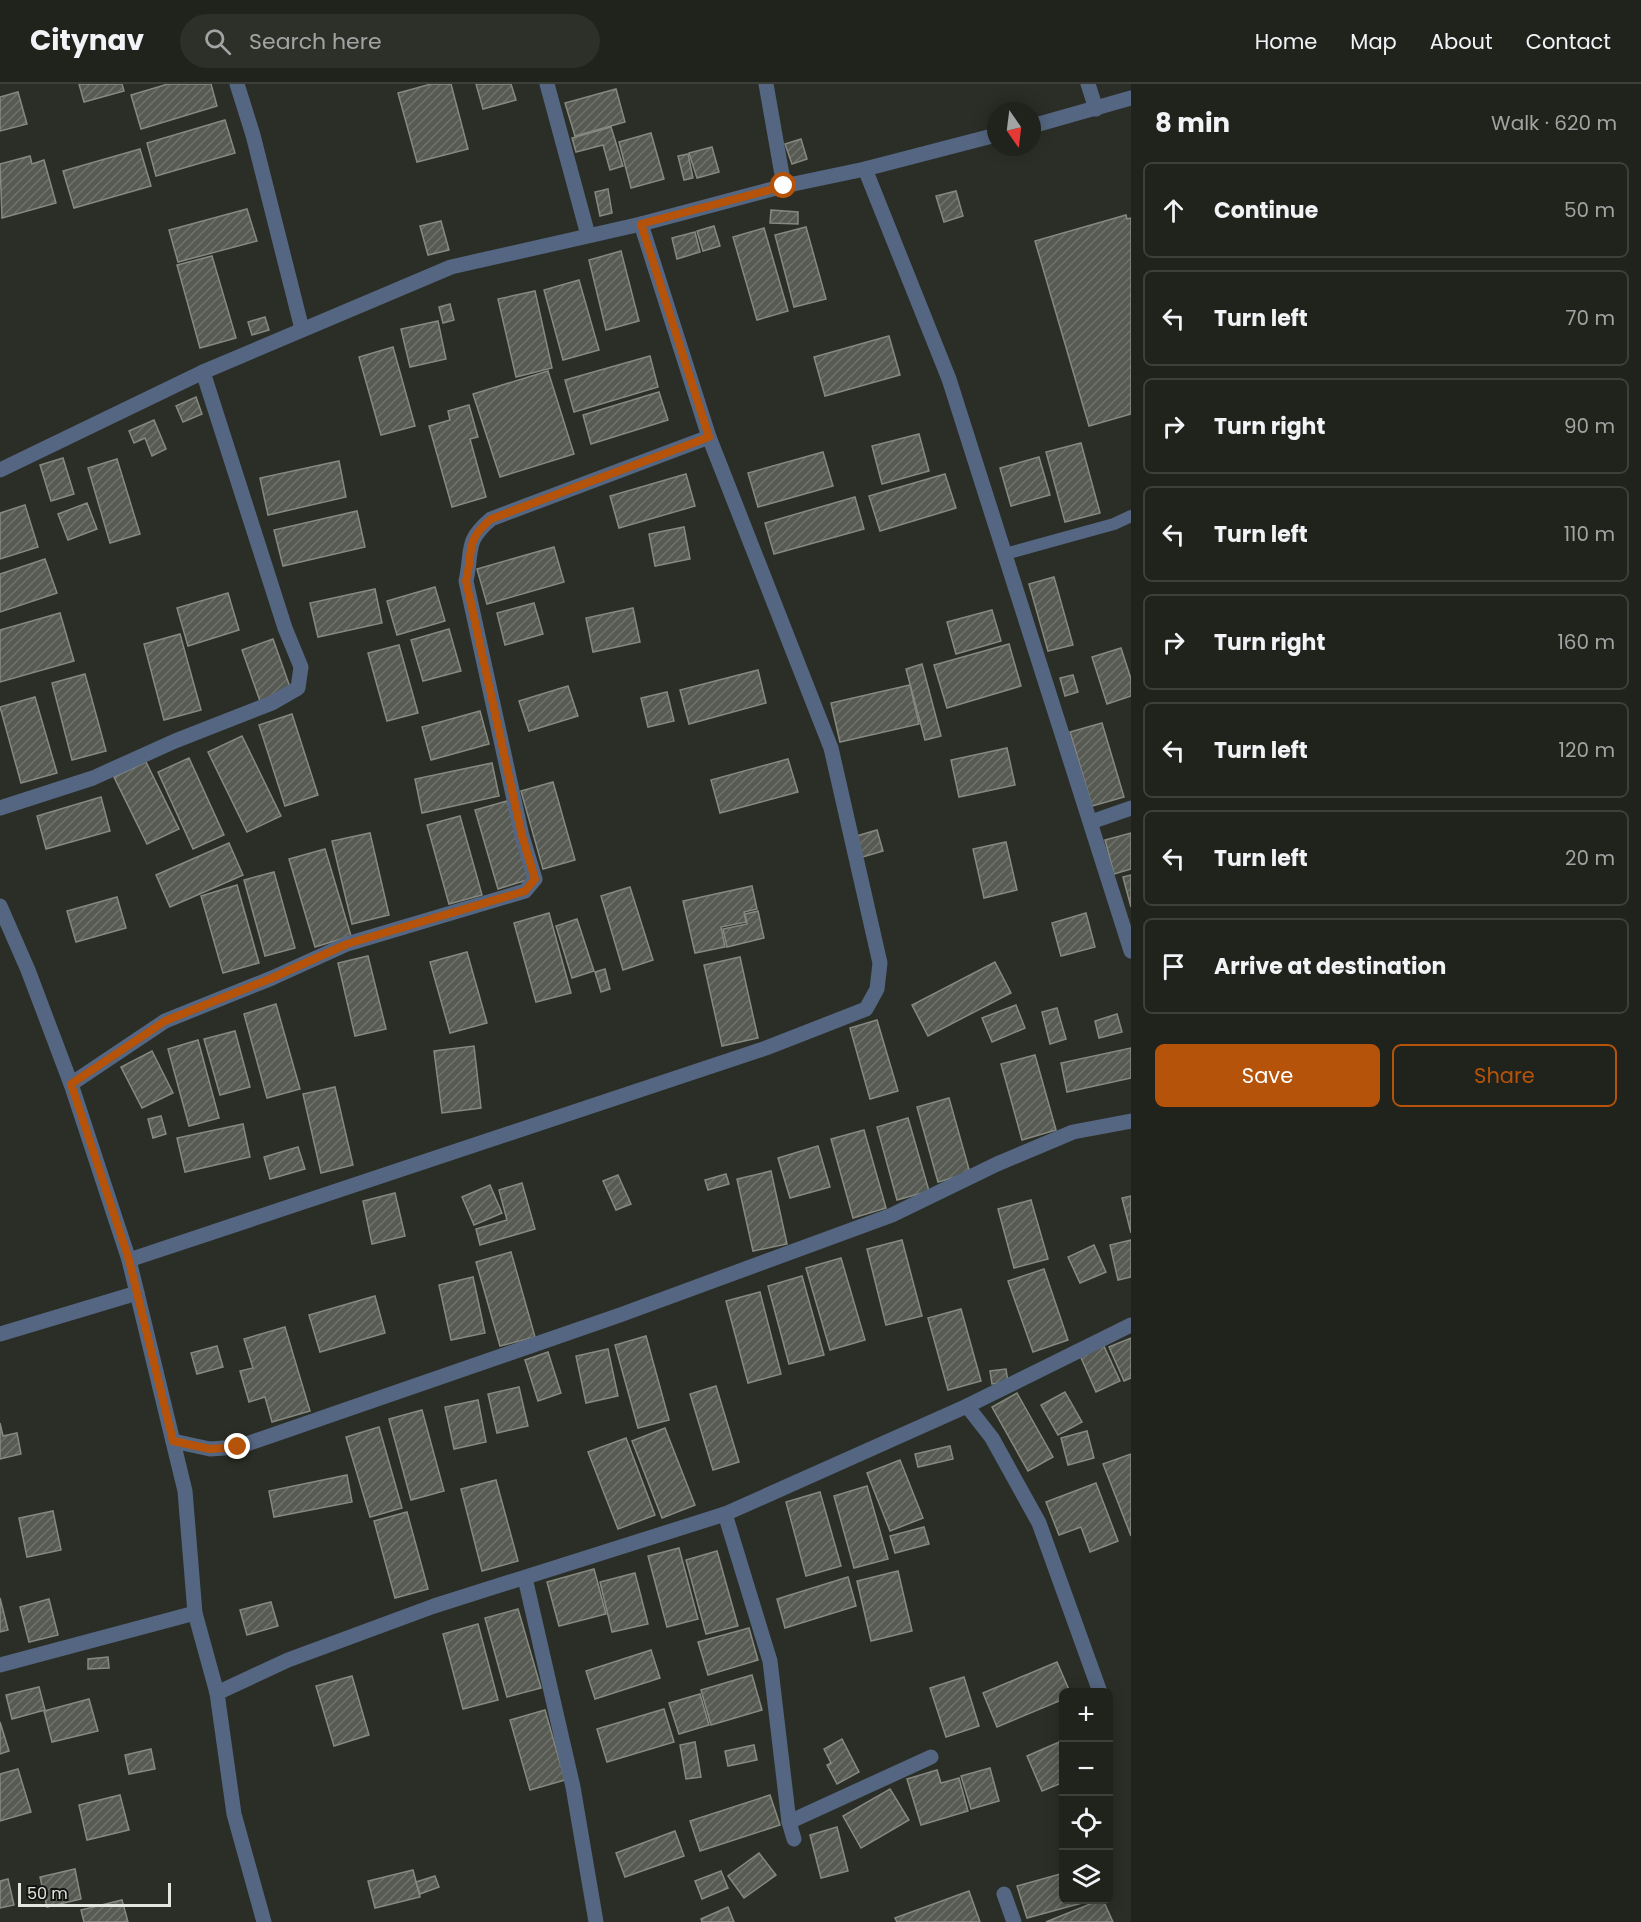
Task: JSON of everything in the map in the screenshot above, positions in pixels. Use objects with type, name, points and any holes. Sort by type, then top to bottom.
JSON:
[{"type":"street","points":[[237,84],[253,135],[302,329]]},
{"type":"street","points":[[547,84],[588,235]]},
{"type":"street","points":[[766,84],[784,186]]},
{"type":"street","points":[[1088,84],[1096,109]]},
{"type":"street","points":[[1041,124],[1131,98]]},
{"type":"street","points":[[0,470],[203,372],[451,267],[641,224],[784,186],[865,169],[987,137]]},
{"type":"street","points":[[865,169],[949,380],[1131,951]]},
{"type":"street","points":[[129,1260],[766,1048],[866,1009],[877,988],[880,963],[831,748],[709,437],[641,224]]},
{"type":"street","points":[[0,808],[93,778],[175,741],[272,703],[298,688],[301,668],[285,628],[203,372]]},
{"type":"street","points":[[71,1084],[165,1021],[272,978],[347,944],[525,891],[531,886],[535,879],[522,836],[466,581],[471,561],[470,545],[476,532],[491,519],[709,437]]},
{"type":"street","points":[[1091,822],[1131,808]]},
{"type":"street","points":[[0,906],[28,970],[71,1084],[129,1260],[185,1491],[195,1613],[217,1693],[234,1814],[264,1922]]},
{"type":"street","points":[[173,1441],[210,1449],[238,1447],[620,1315],[892,1215],[997,1164],[1073,1132],[1131,1121]]},
{"type":"street","points":[[0,1335],[137,1293]]},
{"type":"street","points":[[217,1693],[288,1660],[434,1606],[725,1514],[967,1406],[1131,1325]]},
{"type":"street","points":[[967,1406],[992,1438],[1039,1523],[1099,1688]]},
{"type":"street","points":[[725,1514],[770,1661],[789,1822],[794,1839]]},
{"type":"street","points":[[525,1578],[573,1787],[596,1922]]},
{"type":"street","points":[[0,1665],[195,1613]]},
{"type":"street","points":[[789,1822],[931,1757]]},
{"type":"street","points":[[1004,1894],[1014,1922]]},
{"type":"lane","points":[[1005,554],[1114,524],[1131,516]]},
{"type":"building","points":[[79,84],[122,84],[124,91],[84,102]]},
{"type":"building","points":[[168,84],[211,84],[217,106],[141,129],[131,95]]},
{"type":"building","points":[[431,84],[451,84],[468,149],[417,162],[398,93]]},
{"type":"building","points":[[476,84],[511,84],[516,100],[483,109]]},
{"type":"building","points":[[616,89],[625,122],[575,136],[565,103]]},
{"type":"building","points":[[18,92],[27,124],[0,131],[0,97]]},
{"type":"building","points":[[225,120],[235,153],[156,176],[147,143]]},
{"type":"building","points":[[611,127],[623,166],[610,170],[603,145],[576,152],[572,138]]},
{"type":"building","points":[[651,133],[664,179],[631,188],[619,142]]},
{"type":"building","points":[[801,139],[807,159],[792,164],[785,144]]},
{"type":"building","points":[[712,147],[719,172],[697,178],[689,153]]},
{"type":"building","points":[[140,149],[151,186],[74,208],[63,171]]},
{"type":"building","points":[[688,154],[693,178],[684,180],[678,156]]},
{"type":"building","points":[[30,156],[32,164],[44,160],[56,203],[2,218],[0,164]]},
{"type":"building","points":[[608,189],[612,213],[600,216],[595,192]]},
{"type":"building","points":[[956,191],[963,216],[944,222],[936,196]]},
{"type":"building","points":[[247,209],[257,241],[178,262],[169,230]]},
{"type":"building","points":[[771,210],[798,212],[798,224],[770,223]]},
{"type":"building","points":[[1126,215],[1127,219],[1131,218],[1131,414],[1089,426],[1035,241]]},
{"type":"building","points":[[441,221],[449,250],[428,255],[420,226]]},
{"type":"building","points":[[714,226],[720,246],[703,251],[697,231]]},
{"type":"building","points":[[806,227],[826,299],[794,307],[775,235]]},
{"type":"building","points":[[764,228],[788,311],[757,320],[733,237]]},
{"type":"building","points":[[695,232],[700,252],[677,259],[672,238]]},
{"type":"building","points":[[621,251],[639,321],[606,330],[589,260]]},
{"type":"building","points":[[212,256],[236,338],[200,348],[177,265]]},
{"type":"building","points":[[579,280],[599,350],[563,360],[544,290]]},
{"type":"building","points":[[535,291],[552,368],[516,377],[498,299]]},
{"type":"building","points":[[450,304],[454,320],[443,323],[439,307]]},
{"type":"building","points":[[265,317],[269,330],[252,335],[248,322]]},
{"type":"building","points":[[438,321],[446,359],[410,367],[401,329]]},
{"type":"building","points":[[889,336],[900,375],[825,396],[814,357]]},
{"type":"building","points":[[393,347],[415,426],[381,435],[359,357]]},
{"type":"building","points":[[650,356],[658,387],[574,412],[565,380]]},
{"type":"building","points":[[548,371],[574,454],[500,477],[473,394]]},
{"type":"building","points":[[659,392],[668,420],[591,444],[583,415]]},
{"type":"building","points":[[196,397],[202,414],[183,422],[176,406]]},
{"type":"building","points":[[469,405],[478,437],[470,439],[486,497],[452,507],[429,426],[450,420],[448,411]]},
{"type":"building","points":[[154,420],[166,449],[152,456],[145,438],[134,443],[129,431]]},
{"type":"building","points":[[919,434],[929,471],[882,484],[872,446]]},
{"type":"building","points":[[1081,443],[1100,513],[1065,522],[1046,452]]},
{"type":"building","points":[[823,452],[833,486],[758,507],[748,473]]},
{"type":"building","points":[[1039,457],[1050,495],[1011,506],[1000,468]]},
{"type":"building","points":[[63,458],[74,494],[51,501],[40,465]]},
{"type":"building","points":[[117,459],[140,534],[110,543],[88,468]]},
{"type":"building","points":[[339,461],[346,497],[268,515],[260,478]]},
{"type":"building","points":[[686,474],[695,506],[619,528],[610,496]]},
{"type":"building","points":[[945,474],[956,508],[880,531],[869,496]]},
{"type":"building","points":[[855,497],[864,529],[774,554],[765,523]]},
{"type":"building","points":[[87,503],[97,529],[68,540],[58,514]]},
{"type":"building","points":[[25,505],[38,547],[0,559],[0,513]]},
{"type":"building","points":[[357,511],[365,547],[283,566],[274,530]]},
{"type":"building","points":[[684,527],[690,559],[655,566],[649,534]]},
{"type":"building","points":[[554,547],[564,582],[487,604],[477,569]]},
{"type":"building","points":[[45,559],[57,593],[0,612],[0,574]]},
{"type":"building","points":[[1054,577],[1073,645],[1048,651],[1029,584]]},
{"type":"building","points":[[435,587],[445,621],[397,635],[387,601]]},
{"type":"building","points":[[375,589],[382,623],[318,637],[310,603]]},
{"type":"building","points":[[228,593],[239,630],[188,646],[177,608]]},
{"type":"building","points":[[534,603],[543,634],[505,645],[497,613]]},
{"type":"building","points":[[633,608],[640,642],[593,652],[586,618]]},
{"type":"building","points":[[992,610],[1001,641],[956,654],[947,622]]},
{"type":"building","points":[[60,613],[74,661],[0,682],[0,630]]},
{"type":"building","points":[[449,629],[461,671],[423,681],[411,640]]},
{"type":"building","points":[[180,634],[201,710],[164,720],[144,644]]},
{"type":"building","points":[[273,639],[291,690],[260,701],[242,650]]},
{"type":"building","points":[[1009,644],[1021,686],[947,708],[934,665]]},
{"type":"building","points":[[399,645],[418,713],[387,721],[368,653]]},
{"type":"building","points":[[1121,648],[1131,679],[1131,696],[1107,704],[1092,657]]},
{"type":"building","points":[[922,664],[941,736],[925,740],[906,669]]},
{"type":"building","points":[[758,670],[766,703],[689,724],[680,690]]},
{"type":"building","points":[[85,674],[106,751],[72,760],[52,683]]},
{"type":"building","points":[[1073,675],[1078,692],[1065,696],[1060,678]]},
{"type":"building","points":[[910,685],[919,724],[840,742],[831,703]]},
{"type":"building","points":[[568,686],[578,716],[529,731],[519,701]]},
{"type":"building","points":[[667,692],[674,721],[648,727],[641,698]]},
{"type":"building","points":[[35,697],[57,773],[21,783],[0,707]]},
{"type":"building","points":[[480,711],[489,744],[431,760],[422,727]]},
{"type":"building","points":[[292,714],[318,795],[285,806],[259,725]]},
{"type":"building","points":[[1102,723],[1124,797],[1092,806],[1070,732]]},
{"type":"building","points":[[242,736],[281,816],[247,832],[208,752]]},
{"type":"building","points":[[1007,748],[1015,785],[959,797],[951,760]]},
{"type":"building","points":[[189,758],[224,835],[193,849],[158,772]]},
{"type":"building","points":[[788,759],[798,792],[720,813],[711,780]]},
{"type":"building","points":[[146,762],[179,829],[147,844],[114,777]]},
{"type":"building","points":[[492,763],[499,796],[422,813],[415,779]]},
{"type":"building","points":[[553,782],[575,860],[543,869],[521,791]]},
{"type":"building","points":[[101,797],[110,831],[46,849],[37,816]]},
{"type":"building","points":[[507,801],[530,879],[498,889],[475,810]]},
{"type":"building","points":[[460,816],[482,895],[449,904],[427,825]]},
{"type":"building","points":[[877,830],[883,851],[859,858],[853,837]]},
{"type":"building","points":[[370,833],[389,915],[352,924],[332,841]]},
{"type":"building","points":[[1131,833],[1131,869],[1114,874],[1105,840]]},
{"type":"building","points":[[1006,842],[1017,890],[984,898],[973,849]]},
{"type":"building","points":[[229,843],[243,875],[170,907],[156,875]]},
{"type":"building","points":[[325,849],[351,936],[315,947],[289,859]]},
{"type":"building","points":[[274,872],[295,948],[265,956],[244,880]]},
{"type":"building","points":[[1131,875],[1131,907],[1123,877]]},
{"type":"building","points":[[237,885],[259,963],[223,973],[201,896]]},
{"type":"building","points":[[752,886],[757,909],[744,912],[746,922],[721,927],[725,947],[695,953],[683,901]]},
{"type":"building","points":[[630,887],[653,960],[623,970],[601,896]]},
{"type":"building","points":[[117,897],[126,928],[76,942],[67,911]]},
{"type":"building","points":[[758,911],[764,938],[727,947],[723,929],[747,924],[745,914]]},
{"type":"building","points":[[549,913],[571,993],[536,1002],[514,923]]},
{"type":"building","points":[[1086,913],[1095,947],[1061,956],[1052,923]]},
{"type":"building","points":[[577,919],[594,971],[572,978],[556,926]]},
{"type":"building","points":[[467,952],[487,1023],[450,1033],[430,962]]},
{"type":"building","points":[[368,956],[386,1029],[355,1036],[338,963]]},
{"type":"building","points":[[740,957],[758,1038],[722,1046],[704,965]]},
{"type":"building","points":[[995,962],[1011,993],[928,1036],[912,1005]]},
{"type":"building","points":[[605,969],[610,989],[601,992],[595,972]]},
{"type":"building","points":[[276,1004],[300,1089],[267,1098],[244,1014]]},
{"type":"building","points":[[1016,1005],[1025,1028],[992,1042],[982,1018]]},
{"type":"building","points":[[1057,1008],[1066,1039],[1050,1044],[1042,1012]]},
{"type":"building","points":[[1117,1014],[1122,1032],[1099,1038],[1095,1021]]},
{"type":"building","points":[[877,1020],[898,1091],[870,1099],[850,1028]]},
{"type":"building","points":[[235,1031],[250,1087],[220,1095],[204,1039]]},
{"type":"building","points":[[198,1040],[219,1118],[189,1126],[168,1049]]},
{"type":"building","points":[[474,1046],[481,1108],[442,1113],[434,1051]]},
{"type":"building","points":[[1131,1048],[1131,1078],[1067,1092],[1061,1063]]},
{"type":"building","points":[[152,1051],[173,1093],[142,1108],[121,1067]]},
{"type":"building","points":[[1035,1055],[1056,1130],[1022,1140],[1001,1064]]},
{"type":"building","points":[[335,1087],[353,1165],[321,1173],[303,1094]]},
{"type":"building","points":[[949,1098],[970,1173],[938,1182],[917,1107]]},
{"type":"building","points":[[161,1116],[166,1134],[153,1138],[148,1119]]},
{"type":"building","points":[[908,1118],[929,1191],[897,1200],[877,1127]]},
{"type":"building","points":[[243,1124],[250,1157],[185,1172],[177,1138]]},
{"type":"building","points":[[864,1130],[886,1208],[853,1218],[831,1139]]},
{"type":"building","points":[[818,1146],[830,1187],[790,1198],[778,1158]]},
{"type":"building","points":[[298,1147],[305,1169],[270,1179],[264,1157]]},
{"type":"building","points":[[771,1171],[787,1244],[753,1251],[737,1179]]},
{"type":"building","points":[[726,1174],[729,1184],[708,1190],[705,1180]]},
{"type":"building","points":[[618,1175],[631,1204],[616,1210],[603,1181]]},
{"type":"building","points":[[522,1183],[535,1229],[480,1245],[476,1229],[507,1220],[499,1190]]},
{"type":"building","points":[[490,1185],[502,1213],[474,1225],[462,1197]]},
{"type":"building","points":[[395,1193],[405,1236],[372,1244],[363,1201]]},
{"type":"building","points":[[1131,1196],[1131,1233],[1122,1198]]},
{"type":"building","points":[[1031,1200],[1048,1259],[1014,1268],[998,1209]]},
{"type":"building","points":[[902,1240],[922,1316],[886,1325],[867,1249]]},
{"type":"building","points":[[1131,1240],[1131,1277],[1118,1280],[1110,1245]]},
{"type":"building","points":[[1094,1245],[1106,1272],[1080,1283],[1068,1257]]},
{"type":"building","points":[[511,1252],[535,1337],[500,1346],[476,1262]]},
{"type":"building","points":[[841,1258],[865,1340],[830,1350],[806,1268]]},
{"type":"building","points":[[1044,1269],[1068,1340],[1033,1352],[1008,1281]]},
{"type":"building","points":[[802,1276],[824,1355],[789,1364],[768,1286]]},
{"type":"building","points":[[473,1277],[485,1333],[451,1340],[439,1285]]},
{"type":"building","points":[[760,1292],[781,1374],[748,1383],[726,1301]]},
{"type":"building","points":[[375,1296],[385,1333],[320,1352],[309,1315]]},
{"type":"building","points":[[961,1309],[981,1381],[948,1390],[928,1318]]},
{"type":"building","points":[[285,1327],[310,1411],[272,1422],[265,1397],[249,1402],[240,1371],[253,1368],[244,1339]]},
{"type":"building","points":[[646,1336],[669,1420],[638,1428],[615,1345]]},
{"type":"building","points":[[1131,1338],[1131,1378],[1124,1381],[1109,1347]]},
{"type":"building","points":[[1102,1342],[1120,1381],[1096,1392],[1079,1353]]},
{"type":"building","points":[[217,1346],[223,1367],[197,1374],[191,1353]]},
{"type":"building","points":[[608,1349],[618,1396],[586,1403],[576,1356]]},
{"type":"building","points":[[548,1352],[561,1393],[538,1401],[525,1360]]},
{"type":"building","points":[[1006,1369],[1008,1382],[992,1384],[990,1371]]},
{"type":"building","points":[[716,1386],[739,1462],[713,1470],[690,1394]]},
{"type":"building","points":[[519,1387],[528,1426],[497,1433],[488,1394]]},
{"type":"building","points":[[1065,1392],[1082,1422],[1058,1435],[1041,1405]]},
{"type":"building","points":[[1017,1393],[1053,1457],[1028,1471],[992,1407]]},
{"type":"building","points":[[478,1400],[486,1442],[454,1449],[445,1407]]},
{"type":"building","points":[[422,1410],[444,1491],[411,1500],[389,1419]]},
{"type":"building","points":[[0,1423],[3,1436],[17,1433],[21,1454],[0,1459]]},
{"type":"building","points":[[379,1427],[402,1508],[370,1517],[346,1437]]},
{"type":"building","points":[[665,1428],[695,1505],[662,1518],[632,1441]]},
{"type":"building","points":[[1087,1431],[1094,1458],[1068,1465],[1061,1438]]},
{"type":"building","points":[[626,1438],[655,1515],[618,1529],[588,1452]]},
{"type":"building","points":[[950,1446],[953,1459],[918,1467],[915,1454]]},
{"type":"building","points":[[1131,1454],[1131,1536],[1103,1464]]},
{"type":"building","points":[[900,1460],[923,1518],[890,1531],[867,1473]]},
{"type":"building","points":[[347,1475],[352,1502],[274,1517],[269,1491]]},
{"type":"building","points":[[496,1480],[518,1561],[482,1571],[461,1489]]},
{"type":"building","points":[[1096,1483],[1118,1541],[1090,1552],[1081,1527],[1059,1535],[1046,1502]]},
{"type":"building","points":[[867,1486],[888,1559],[854,1568],[834,1496]]},
{"type":"building","points":[[820,1492],[841,1566],[806,1576],[786,1502]]},
{"type":"building","points":[[53,1511],[61,1550],[27,1557],[19,1518]]},
{"type":"building","points":[[407,1512],[428,1589],[395,1598],[374,1521]]},
{"type":"building","points":[[924,1527],[929,1544],[895,1553],[890,1536]]},
{"type":"building","points":[[679,1548],[698,1619],[667,1627],[648,1556]]},
{"type":"building","points":[[717,1551],[738,1626],[706,1634],[686,1560]]},
{"type":"building","points":[[594,1569],[606,1614],[559,1626],[547,1582]]},
{"type":"building","points":[[898,1571],[912,1631],[871,1641],[857,1581]]},
{"type":"building","points":[[635,1573],[648,1624],[612,1632],[600,1582]]},
{"type":"building","points":[[848,1577],[856,1606],[785,1628],[777,1599]]},
{"type":"building","points":[[0,1598],[8,1630],[0,1632]]},
{"type":"building","points":[[49,1599],[58,1635],[29,1642],[20,1607]]},
{"type":"building","points":[[271,1602],[278,1626],[247,1635],[240,1610]]},
{"type":"building","points":[[518,1609],[541,1688],[507,1697],[485,1618]]},
{"type":"building","points":[[478,1624],[498,1700],[463,1709],[443,1634]]},
{"type":"building","points":[[749,1628],[758,1660],[708,1675],[698,1642]]},
{"type":"building","points":[[651,1650],[660,1678],[595,1699],[586,1671]]},
{"type":"building","points":[[108,1657],[109,1668],[88,1669],[88,1659]]},
{"type":"building","points":[[1057,1662],[1068,1688],[1059,1688],[1059,1701],[997,1727],[983,1693]]},
{"type":"building","points":[[752,1675],[762,1710],[711,1725],[701,1690]]},
{"type":"building","points":[[352,1676],[369,1735],[334,1746],[316,1686]]},
{"type":"building","points":[[964,1677],[979,1726],[946,1737],[930,1688]]},
{"type":"building","points":[[39,1687],[45,1710],[12,1719],[6,1695]]},
{"type":"building","points":[[700,1694],[709,1725],[679,1734],[669,1703]]},
{"type":"building","points":[[89,1699],[98,1731],[52,1742],[44,1711]]},
{"type":"building","points":[[664,1709],[674,1742],[607,1762],[597,1729]]},
{"type":"building","points":[[545,1710],[565,1780],[530,1790],[510,1720]]},
{"type":"building","points":[[0,1722],[9,1751],[0,1754]]},
{"type":"building","points":[[842,1739],[859,1772],[837,1784],[827,1765],[831,1763],[824,1749]]},
{"type":"building","points":[[695,1742],[701,1777],[686,1779],[680,1745]]},
{"type":"building","points":[[1059,1742],[1059,1784],[1042,1791],[1027,1756]]},
{"type":"building","points":[[754,1745],[757,1760],[728,1766],[725,1751]]},
{"type":"building","points":[[151,1749],[155,1769],[129,1774],[125,1755]]},
{"type":"building","points":[[990,1768],[999,1801],[971,1809],[961,1776]]},
{"type":"building","points":[[18,1769],[31,1812],[0,1821],[0,1774]]},
{"type":"building","points":[[937,1770],[941,1783],[959,1778],[968,1811],[921,1825],[907,1779]]},
{"type":"building","points":[[890,1789],[909,1820],[861,1848],[843,1816]]},
{"type":"building","points":[[120,1795],[129,1830],[87,1840],[79,1805]]},
{"type":"building","points":[[770,1795],[780,1825],[700,1851],[690,1821]]},
{"type":"building","points":[[837,1827],[848,1871],[821,1878],[810,1835]]},
{"type":"building","points":[[675,1831],[684,1856],[625,1877],[616,1853]]},
{"type":"building","points":[[759,1853],[776,1875],[744,1898],[728,1876]]},
{"type":"building","points":[[75,1869],[81,1899],[47,1907],[40,1877]]},
{"type":"building","points":[[413,1870],[420,1897],[375,1908],[368,1881]]},
{"type":"building","points":[[721,1871],[728,1888],[702,1899],[695,1881]]},
{"type":"building","points":[[1059,1874],[1059,1904],[1078,1904],[1027,1918],[1017,1886]]},
{"type":"building","points":[[435,1876],[439,1887],[420,1894],[416,1882]]},
{"type":"building","points":[[8,1879],[14,1905],[0,1908],[0,1881]]},
{"type":"building","points":[[969,1891],[980,1922],[897,1922],[895,1918]]},
{"type":"building","points":[[122,1900],[128,1922],[84,1922],[81,1910]]},
{"type":"building","points":[[1090,1904],[1105,1904],[1113,1922],[1046,1922]]},
{"type":"building","points":[[728,1907],[734,1922],[702,1922],[701,1919]]},
{"type":"route","points":[[238,1447],[210,1449],[173,1441],[129,1260],[71,1084],[165,1021],[272,978],[347,944],[525,891],[531,886],[535,879],[522,836],[466,581],[471,561],[470,545],[476,532],[491,519],[709,437],[641,224],[784,186]]}]
